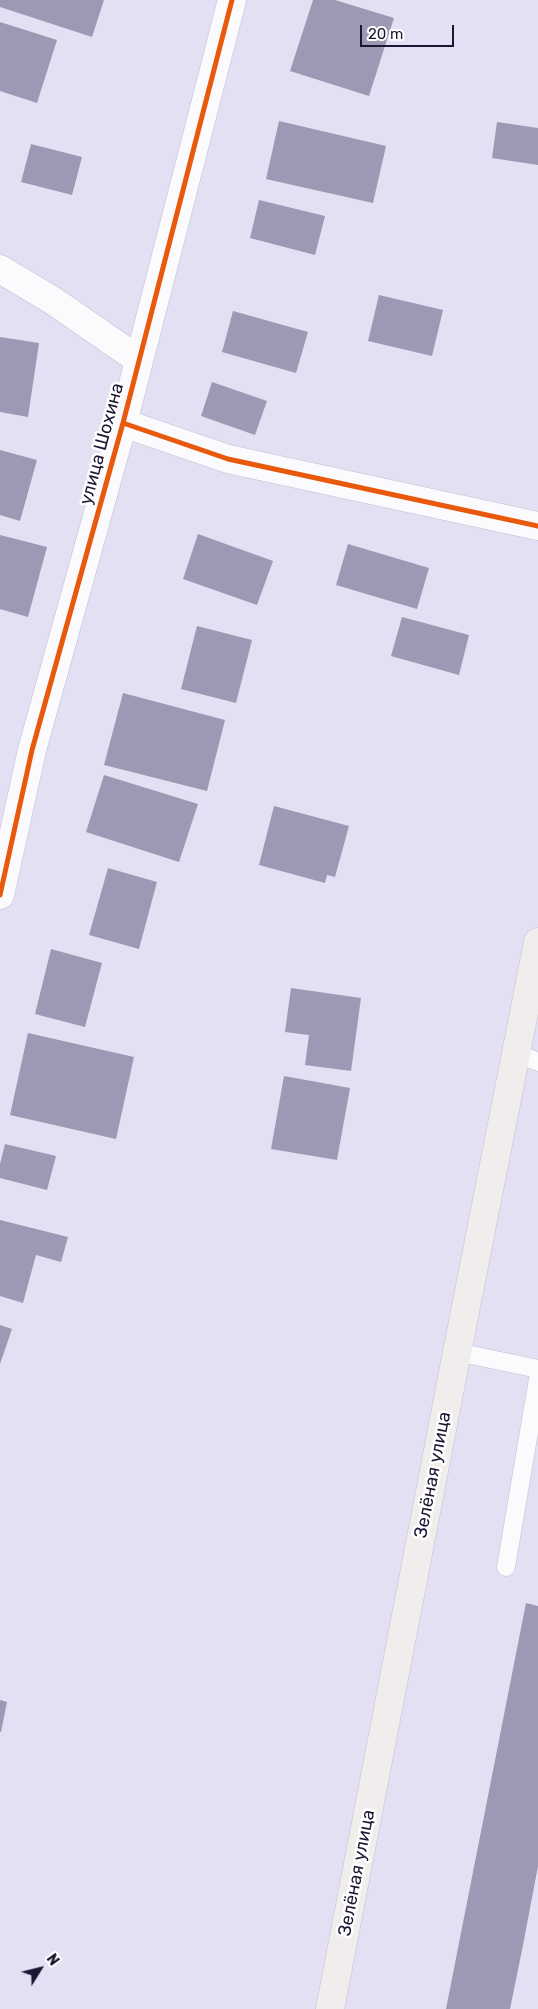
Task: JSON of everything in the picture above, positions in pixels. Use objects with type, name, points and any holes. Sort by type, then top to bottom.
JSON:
[{"type":"main road","name":"Зелёная улица","points":[[330,2009],[457,1352],[527,1058],[538,942]]},
{"type":"street","name":"улица Шохина","points":[[0,895],[32,750],[123,423],[232,0]]},
{"type":"street","points":[[0,269],[52,300],[139,360]]},
{"type":"street","points":[[123,423],[228,459],[538,526]]},
{"type":"lane","points":[[457,1352],[538,1369]]},
{"type":"lane","points":[[506,1567],[538,1379]]},
{"type":"building","points":[[0,0],[104,0],[92,37],[0,7]]},
{"type":"building","points":[[313,0],[335,0],[394,18],[369,96],[290,71]]},
{"type":"building","points":[[0,22],[57,40],[37,103],[0,91]]},
{"type":"building","points":[[279,121],[386,146],[373,203],[266,179]]},
{"type":"building","points":[[497,122],[538,128],[538,165],[492,158]]},
{"type":"building","points":[[31,144],[82,157],[72,195],[21,182]]},
{"type":"building","points":[[259,200],[325,216],[315,255],[250,238]]},
{"type":"building","points":[[379,295],[443,310],[432,356],[368,341]]},
{"type":"building","points":[[233,311],[308,332],[296,373],[222,352]]},
{"type":"building","points":[[0,337],[39,343],[28,417],[0,412]]},
{"type":"building","points":[[212,382],[267,401],[255,435],[201,416]]},
{"type":"building","points":[[0,450],[37,460],[20,521],[0,515]]},
{"type":"building","points":[[198,534],[273,561],[257,605],[183,579]]},
{"type":"building","points":[[0,535],[47,547],[28,617],[0,609]]},
{"type":"building","points":[[348,544],[429,568],[417,609],[336,585]]},
{"type":"building","points":[[402,617],[469,635],[459,675],[391,656]]},
{"type":"building","points":[[197,626],[252,640],[236,703],[181,689]]},
{"type":"building","points":[[123,693],[225,720],[207,791],[104,765]]},
{"type":"building","points":[[104,775],[198,804],[179,862],[86,832]]},
{"type":"building","points":[[274,806],[349,826],[335,877],[327,875],[325,883],[259,865]]},
{"type":"building","points":[[108,868],[157,882],[139,949],[89,935]]},
{"type":"building","points":[[51,949],[102,963],[85,1027],[35,1014]]},
{"type":"building","points":[[291,988],[361,998],[351,1071],[305,1065],[309,1035],[285,1032]]},
{"type":"building","points":[[28,1033],[134,1057],[116,1139],[10,1115]]},
{"type":"building","points":[[284,1076],[350,1088],[337,1160],[271,1149]]},
{"type":"building","points":[[5,1144],[56,1156],[47,1190],[0,1178],[0,1164]]},
{"type":"building","points":[[0,1220],[68,1237],[61,1262],[36,1255],[23,1303],[0,1296]]},
{"type":"building","points":[[0,1325],[12,1329],[0,1364]]},
{"type":"building","points":[[526,1603],[538,1606],[538,1866],[523,1945],[510,2009],[446,2009]]},
{"type":"building","points":[[0,1700],[7,1702],[1,1732],[0,1732]]},
{"type":"cycle path","points":[[0,895],[32,750],[123,423],[232,0]]},
{"type":"cycle path","points":[[123,423],[228,459],[538,526]]}]
